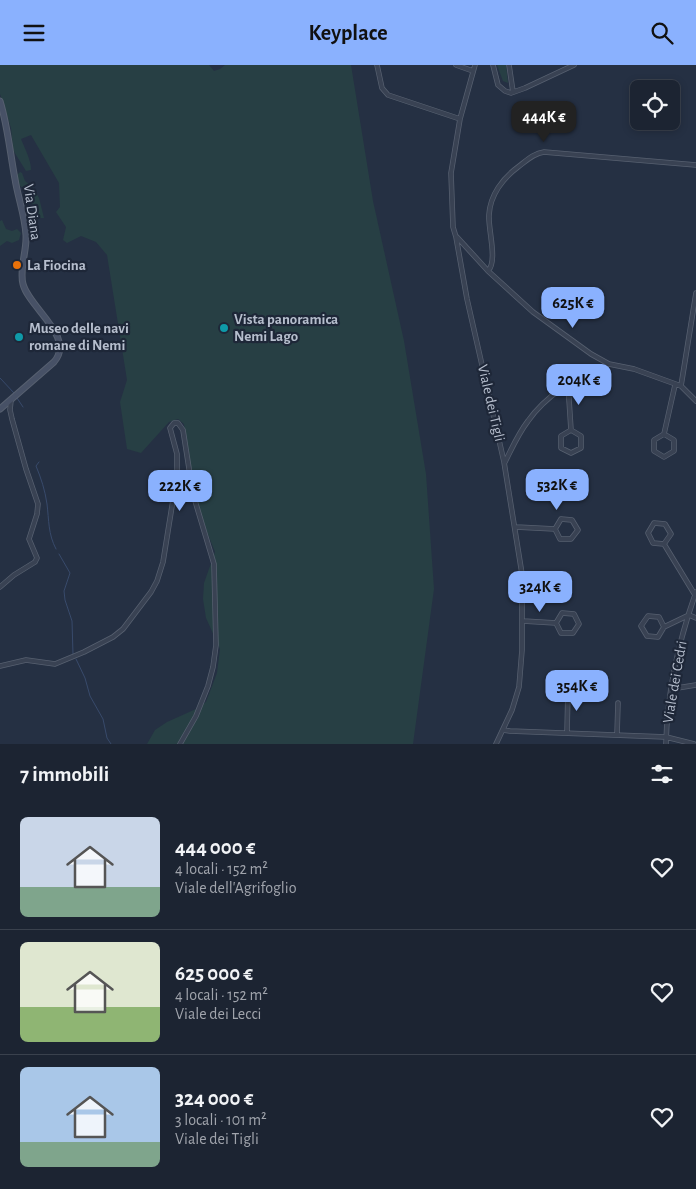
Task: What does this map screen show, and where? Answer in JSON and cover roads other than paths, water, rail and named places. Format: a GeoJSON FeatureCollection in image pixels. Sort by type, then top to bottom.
{"type":"FeatureCollection","features":[{"type":"Feature","properties":{"kind":"street"},"geometry":{"type":"LineString","coordinates":[[377,65],[382,87],[387,94],[460,119]]}},
{"type":"Feature","properties":{"kind":"street"},"geometry":{"type":"LineString","coordinates":[[456,65],[473,71]]}},
{"type":"Feature","properties":{"kind":"street","name":"Viale dei Tigli"},"geometry":{"type":"LineString","coordinates":[[475,65],[460,119],[451,173],[453,227],[467,299],[504,462],[516,527],[522,574],[519,687],[512,710],[496,744]]}},
{"type":"Feature","properties":{"kind":"street"},"geometry":{"type":"LineString","coordinates":[[494,65],[498,85],[504,91],[513,92],[574,65]]}},
{"type":"Feature","properties":{"kind":"street"},"geometry":{"type":"LineString","coordinates":[[509,65],[513,92]]}},
{"type":"Feature","properties":{"kind":"street","name":"Via Diana"},"geometry":{"type":"LineString","coordinates":[[0,101],[8,128],[14,177],[26,230],[22,281],[28,297],[55,333],[61,348],[59,356],[54,362],[10,399]]}},
{"type":"Feature","properties":{"kind":"street"},"geometry":{"type":"LineString","coordinates":[[488,271],[492,265],[489,214],[496,191],[505,177],[535,155],[544,152],[696,165]]}},
{"type":"Feature","properties":{"kind":"street"},"geometry":{"type":"LineString","coordinates":[[456,237],[488,271],[542,319],[591,354],[609,364],[634,369],[681,386],[696,401]]}},
{"type":"Feature","properties":{"kind":"street"},"geometry":{"type":"LineString","coordinates":[[681,386],[696,293]]}},
{"type":"Feature","properties":{"kind":"street"},"geometry":{"type":"LineString","coordinates":[[504,462],[527,421],[547,400],[568,384],[609,364]]}},
{"type":"Feature","properties":{"kind":"street"},"geometry":{"type":"LineString","coordinates":[[568,384],[571,431]]}},
{"type":"Feature","properties":{"kind":"street"},"geometry":{"type":"LineString","coordinates":[[664,434],[674,440],[674,451],[664,457],[654,451],[654,440],[664,434],[675,385]]}},
{"type":"Feature","properties":{"kind":"street"},"geometry":{"type":"LineString","coordinates":[[0,409],[10,399]]}},
{"type":"Feature","properties":{"kind":"street"},"geometry":{"type":"LineString","coordinates":[[0,587],[37,559],[28,539],[37,514],[38,504],[12,419],[10,399]]}},
{"type":"Feature","properties":{"kind":"street"},"geometry":{"type":"LineString","coordinates":[[0,666],[26,660],[55,664],[75,656],[121,631],[148,596],[156,583],[164,555],[178,470],[177,454],[170,429],[172,424],[178,423],[183,430],[190,477],[198,512],[214,559],[216,582],[216,649],[212,673],[197,713],[180,744]]}},
{"type":"Feature","properties":{"kind":"street"},"geometry":{"type":"LineString","coordinates":[[571,431],[581,436],[581,448],[571,453],[561,447],[561,436],[571,431]]}},
{"type":"Feature","properties":{"kind":"street"},"geometry":{"type":"LineString","coordinates":[[561,519],[572,519],[578,530],[571,539],[560,539],[555,529],[561,519]]}},
{"type":"Feature","properties":{"kind":"street"},"geometry":{"type":"LineString","coordinates":[[654,523],[666,524],[671,534],[664,543],[653,543],[648,533],[654,523]]}},
{"type":"Feature","properties":{"kind":"street"},"geometry":{"type":"LineString","coordinates":[[516,527],[555,529]]}},
{"type":"Feature","properties":{"kind":"street"},"geometry":{"type":"LineString","coordinates":[[664,543],[695,594]]}},
{"type":"Feature","properties":{"kind":"street","name":"Viale dei Cedri"},"geometry":{"type":"LineString","coordinates":[[666,744],[671,689],[680,642],[695,594]]}},
{"type":"Feature","properties":{"kind":"street"},"geometry":{"type":"LineString","coordinates":[[562,613],[574,613],[579,624],[573,633],[561,633],[556,623],[562,613]]}},
{"type":"Feature","properties":{"kind":"street"},"geometry":{"type":"LineString","coordinates":[[664,627],[659,617],[648,617],[642,626],[647,636],[658,637],[664,627],[689,615],[696,618]]}},
{"type":"Feature","properties":{"kind":"street"},"geometry":{"type":"LineString","coordinates":[[522,621],[556,623]]}},
{"type":"Feature","properties":{"kind":"street"},"geometry":{"type":"LineString","coordinates":[[671,689],[696,685]]}},
{"type":"Feature","properties":{"kind":"street"},"geometry":{"type":"LineString","coordinates":[[567,733],[568,689]]}},
{"type":"Feature","properties":{"kind":"street"},"geometry":{"type":"LineString","coordinates":[[617,735],[618,703]]}},
{"type":"Feature","properties":{"kind":"street"},"geometry":{"type":"LineString","coordinates":[[503,730],[666,737],[694,744]]}},
{"type":"Feature","properties":{"kind":"waterway"},"geometry":{"type":"LineString","coordinates":[[0,378],[14,393]]}},
{"type":"Feature","properties":{"kind":"waterway"},"geometry":{"type":"LineString","coordinates":[[17,398],[23,407]]}},
{"type":"Feature","properties":{"kind":"waterway"},"geometry":{"type":"LineString","coordinates":[[39,462],[36,466],[45,494],[50,532],[56,549]]}},
{"type":"Feature","properties":{"kind":"waterway"},"geometry":{"type":"LineString","coordinates":[[59,554],[70,573],[64,591],[72,621],[73,654]]}},
{"type":"Feature","properties":{"kind":"waterway"},"geometry":{"type":"LineString","coordinates":[[76,659],[85,678],[90,696],[103,719],[107,738],[111,744]]}},
{"type":"Feature","properties":{"kind":"place","name":"La Fiocina"},"geometry":{"type":"Point","coordinates":[17,265]}},
{"type":"Feature","properties":{"kind":"place","name":"Vista panoramica Nemi Lago"},"geometry":{"type":"Point","coordinates":[224,328]}},
{"type":"Feature","properties":{"kind":"place","name":"Museo delle navi romane di Nemi"},"geometry":{"type":"Point","coordinates":[19,337]}}]}
